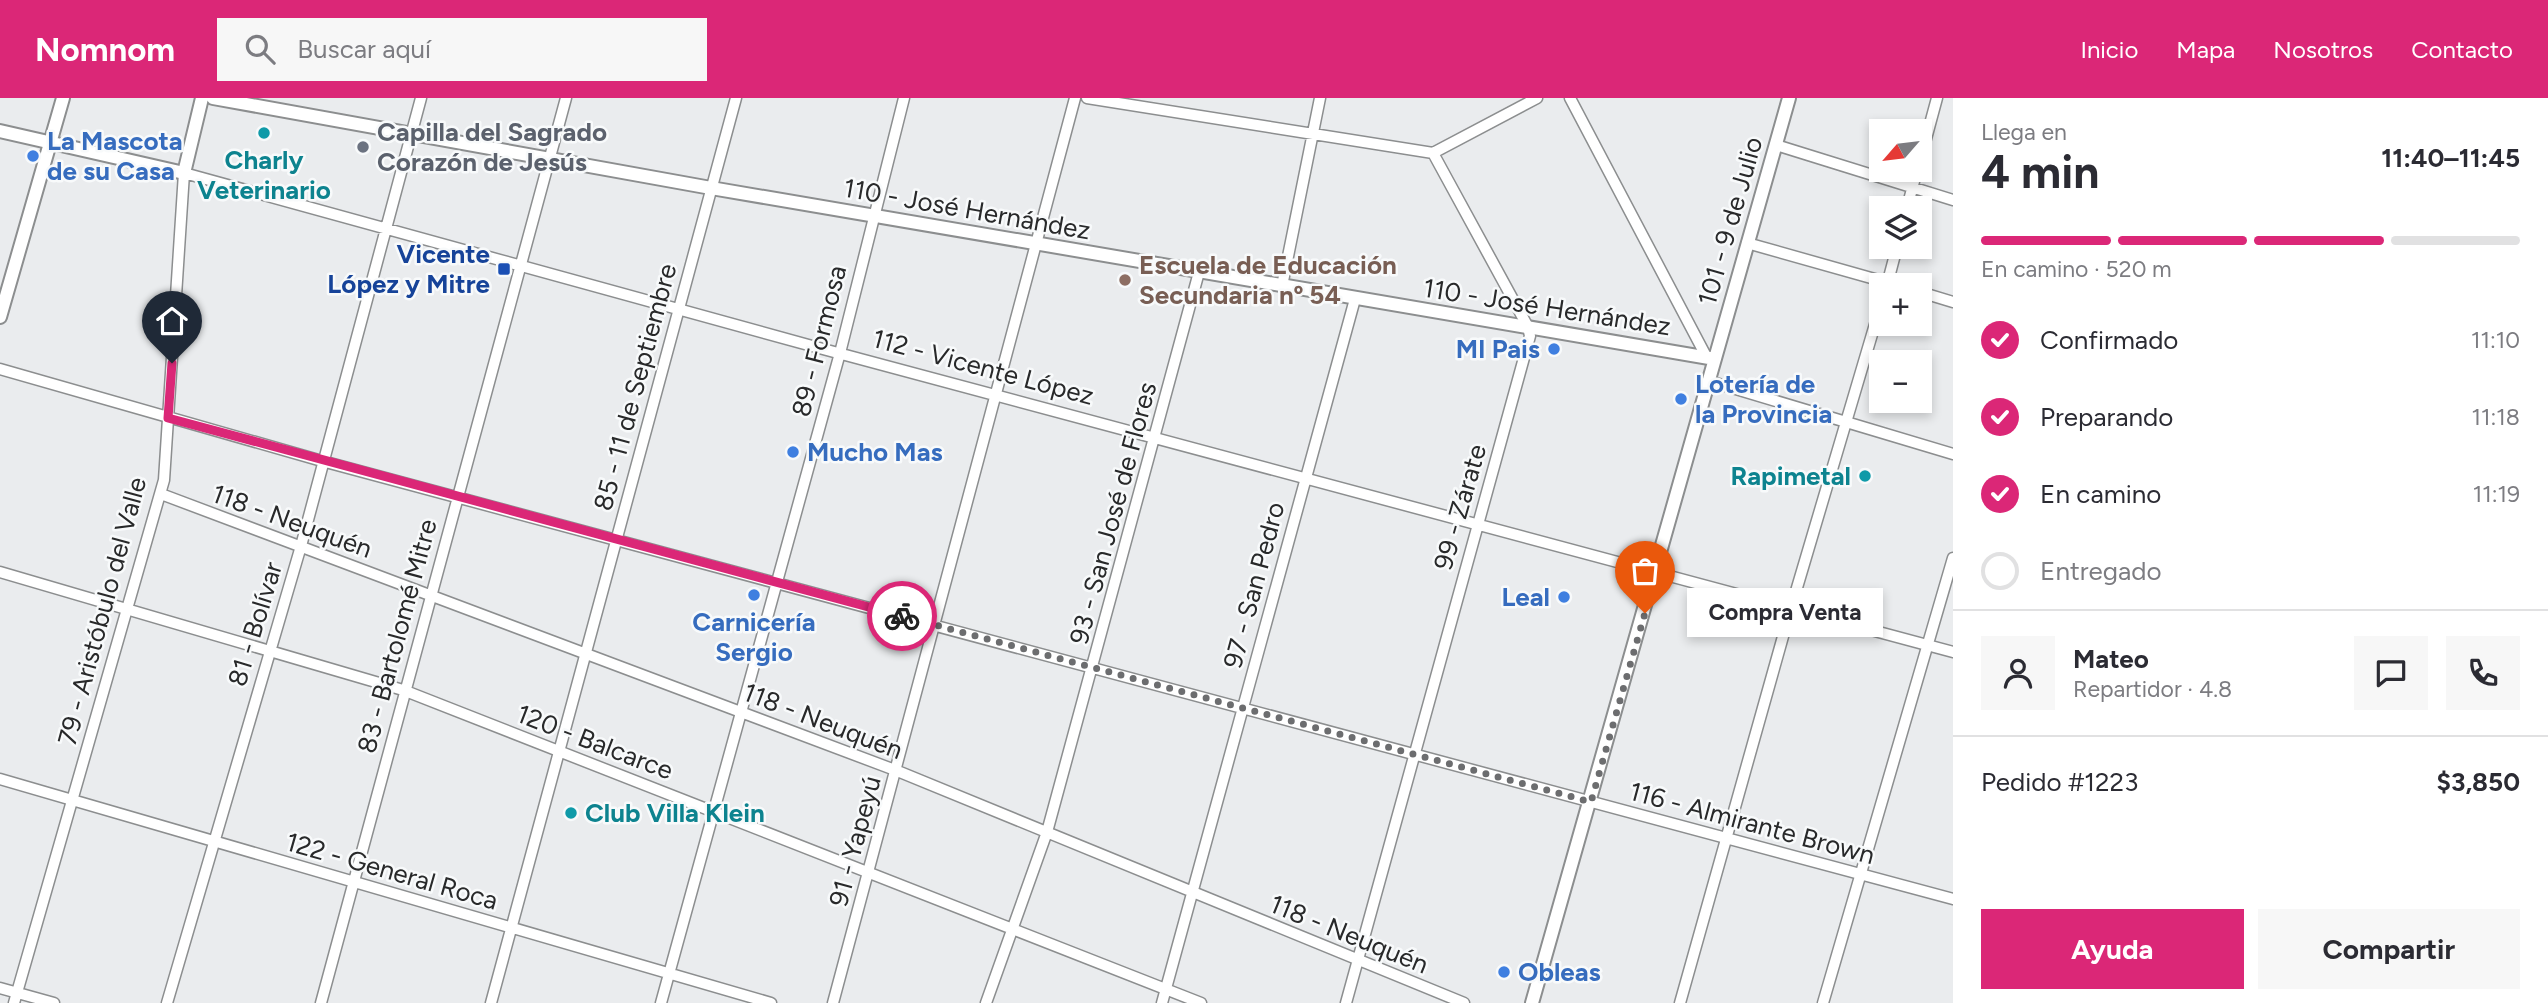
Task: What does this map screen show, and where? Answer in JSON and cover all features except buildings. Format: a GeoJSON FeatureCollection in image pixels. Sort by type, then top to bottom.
{"type":"FeatureCollection","features":[{"type":"Feature","properties":{"kind":"street"},"geometry":{"type":"LineString","coordinates":[[0,317],[63,98]]}},
{"type":"Feature","properties":{"kind":"street","name":"79 - Aristóbulo del Valle"},"geometry":{"type":"LineString","coordinates":[[15,998],[161,494],[184,173],[202,98]]}},
{"type":"Feature","properties":{"kind":"street","name":"110 - José Hernández"},"geometry":{"type":"LineString","coordinates":[[214,98],[549,160],[1710,358]]}},
{"type":"Feature","properties":{"kind":"street","name":"81 - Bolívar"},"geometry":{"type":"LineString","coordinates":[[167,1003],[300,546],[421,98]]}},
{"type":"Feature","properties":{"kind":"street","name":"83 - Bartolomé Mitre"},"geometry":{"type":"LineString","coordinates":[[321,1003],[403,690],[566,98]]}},
{"type":"Feature","properties":{"kind":"street","name":"85 - 11 de Septiembre"},"geometry":{"type":"LineString","coordinates":[[491,1003],[677,307],[736,98]]}},
{"type":"Feature","properties":{"kind":"street","name":"89 - Formosa"},"geometry":{"type":"LineString","coordinates":[[661,1003],[840,353],[872,216],[904,98]]}},
{"type":"Feature","properties":{"kind":"street","name":"91 - Yapeyú"},"geometry":{"type":"LineString","coordinates":[[833,1003],[1075,98]]}},
{"type":"Feature","properties":{"kind":"street"},"geometry":{"type":"LineString","coordinates":[[1087,98],[1433,153],[1537,98]]}},
{"type":"Feature","properties":{"kind":"street"},"geometry":{"type":"LineString","coordinates":[[1282,286],[1320,98]]}},
{"type":"Feature","properties":{"kind":"street"},"geometry":{"type":"LineString","coordinates":[[1570,98],[1710,358]]}},
{"type":"Feature","properties":{"kind":"street","name":"101 - 9 de Julio"},"geometry":{"type":"LineString","coordinates":[[1532,1003],[1709,381],[1710,358],[1748,243],[1789,98]]}},
{"type":"Feature","properties":{"kind":"street"},"geometry":{"type":"LineString","coordinates":[[1931,119],[1937,98]]}},
{"type":"Feature","properties":{"kind":"street","name":"112 - Vicente López"},"geometry":{"type":"LineString","coordinates":[[0,131],[184,173],[840,353],[1953,652]]}},
{"type":"Feature","properties":{"kind":"street"},"geometry":{"type":"LineString","coordinates":[[1776,145],[1953,200]]}},
{"type":"Feature","properties":{"kind":"street"},"geometry":{"type":"LineString","coordinates":[[1433,153],[1528,327]]}},
{"type":"Feature","properties":{"kind":"street"},"geometry":{"type":"LineString","coordinates":[[1910,196],[1913,182]]}},
{"type":"Feature","properties":{"kind":"street"},"geometry":{"type":"LineString","coordinates":[[1748,243],[1869,278]]}},
{"type":"Feature","properties":{"kind":"street","name":"93 - San José de Flores"},"geometry":{"type":"LineString","coordinates":[[986,1003],[1047,832],[1094,669],[1199,272]]}},
{"type":"Feature","properties":{"kind":"street"},"geometry":{"type":"LineString","coordinates":[[1932,296],[1953,302]]}},
{"type":"Feature","properties":{"kind":"street","name":"97 - San Pedro"},"geometry":{"type":"LineString","coordinates":[[1162,1003],[1304,476],[1355,299]]}},
{"type":"Feature","properties":{"kind":"street","name":"99 - Zárate"},"geometry":{"type":"LineString","coordinates":[[1346,1003],[1529,342],[1528,327]]}},
{"type":"Feature","properties":{"kind":"street"},"geometry":{"type":"LineString","coordinates":[[1681,1003],[1725,838],[1872,336]]}},
{"type":"Feature","properties":{"kind":"street","name":"116 - Almirante Brown"},"geometry":{"type":"LineString","coordinates":[[0,369],[457,498],[1953,899]]}},
{"type":"Feature","properties":{"kind":"street"},"geometry":{"type":"LineString","coordinates":[[1709,381],[1953,454]]}},
{"type":"Feature","properties":{"kind":"street","name":"118 - Neuquén"},"geometry":{"type":"LineString","coordinates":[[161,494],[895,770],[1464,1003]]}},
{"type":"Feature","properties":{"kind":"street"},"geometry":{"type":"LineString","coordinates":[[1823,1003],[1953,558]]}},
{"type":"Feature","properties":{"kind":"street","name":"120 - Balcarce"},"geometry":{"type":"LineString","coordinates":[[0,572],[403,690],[1201,1003]]}},
{"type":"Feature","properties":{"kind":"street","name":"122 - General Roca"},"geometry":{"type":"LineString","coordinates":[[0,779],[771,1003]]}},
{"type":"Feature","properties":{"kind":"street"},"geometry":{"type":"LineString","coordinates":[[0,988],[15,998],[54,1003]]}},
{"type":"Feature","properties":{"kind":"way so far"},"geometry":{"type":"LineString","coordinates":[[902,616],[1591,802],[1645,613]]}},
{"type":"Feature","properties":{"kind":"place","name":"Charly Veterinario"},"geometry":{"type":"Point","coordinates":[264,133]}},
{"type":"Feature","properties":{"kind":"place","name":"Capilla del Sagrado Corazón de Jesús"},"geometry":{"type":"Point","coordinates":[363,147]}},
{"type":"Feature","properties":{"kind":"place","name":"La Mascota de su Casa"},"geometry":{"type":"Point","coordinates":[33,156]}},
{"type":"Feature","properties":{"kind":"place","name":"Vicente López y Mitre"},"geometry":{"type":"Point","coordinates":[504,269]}},
{"type":"Feature","properties":{"kind":"place","name":"Escuela de Educación Secundaria nº 54"},"geometry":{"type":"Point","coordinates":[1125,280]}},
{"type":"Feature","properties":{"kind":"place","name":"MI Pais"},"geometry":{"type":"Point","coordinates":[1554,349]}},
{"type":"Feature","properties":{"kind":"place","name":"Lotería de la Provincia"},"geometry":{"type":"Point","coordinates":[1681,399]}},
{"type":"Feature","properties":{"kind":"place","name":"Mucho Mas"},"geometry":{"type":"Point","coordinates":[793,452]}},
{"type":"Feature","properties":{"kind":"place","name":"Rapimetal"},"geometry":{"type":"Point","coordinates":[1865,476]}},
{"type":"Feature","properties":{"kind":"place","name":"Carnicería Sergio"},"geometry":{"type":"Point","coordinates":[754,595]}},
{"type":"Feature","properties":{"kind":"place","name":"Leal"},"geometry":{"type":"Point","coordinates":[1564,597]}},
{"type":"Feature","properties":{"kind":"place","name":"Compra Venta"},"geometry":{"type":"Point","coordinates":[1645,613]}},
{"type":"Feature","properties":{"kind":"place","name":"Club Villa Klein"},"geometry":{"type":"Point","coordinates":[571,813]}},
{"type":"Feature","properties":{"kind":"place","name":"Obleas"},"geometry":{"type":"Point","coordinates":[1504,972]}},
{"type":"Feature","properties":{"kind":"route"},"geometry":{"type":"LineString","coordinates":[[172,363],[168,418],[902,616]]}}]}
